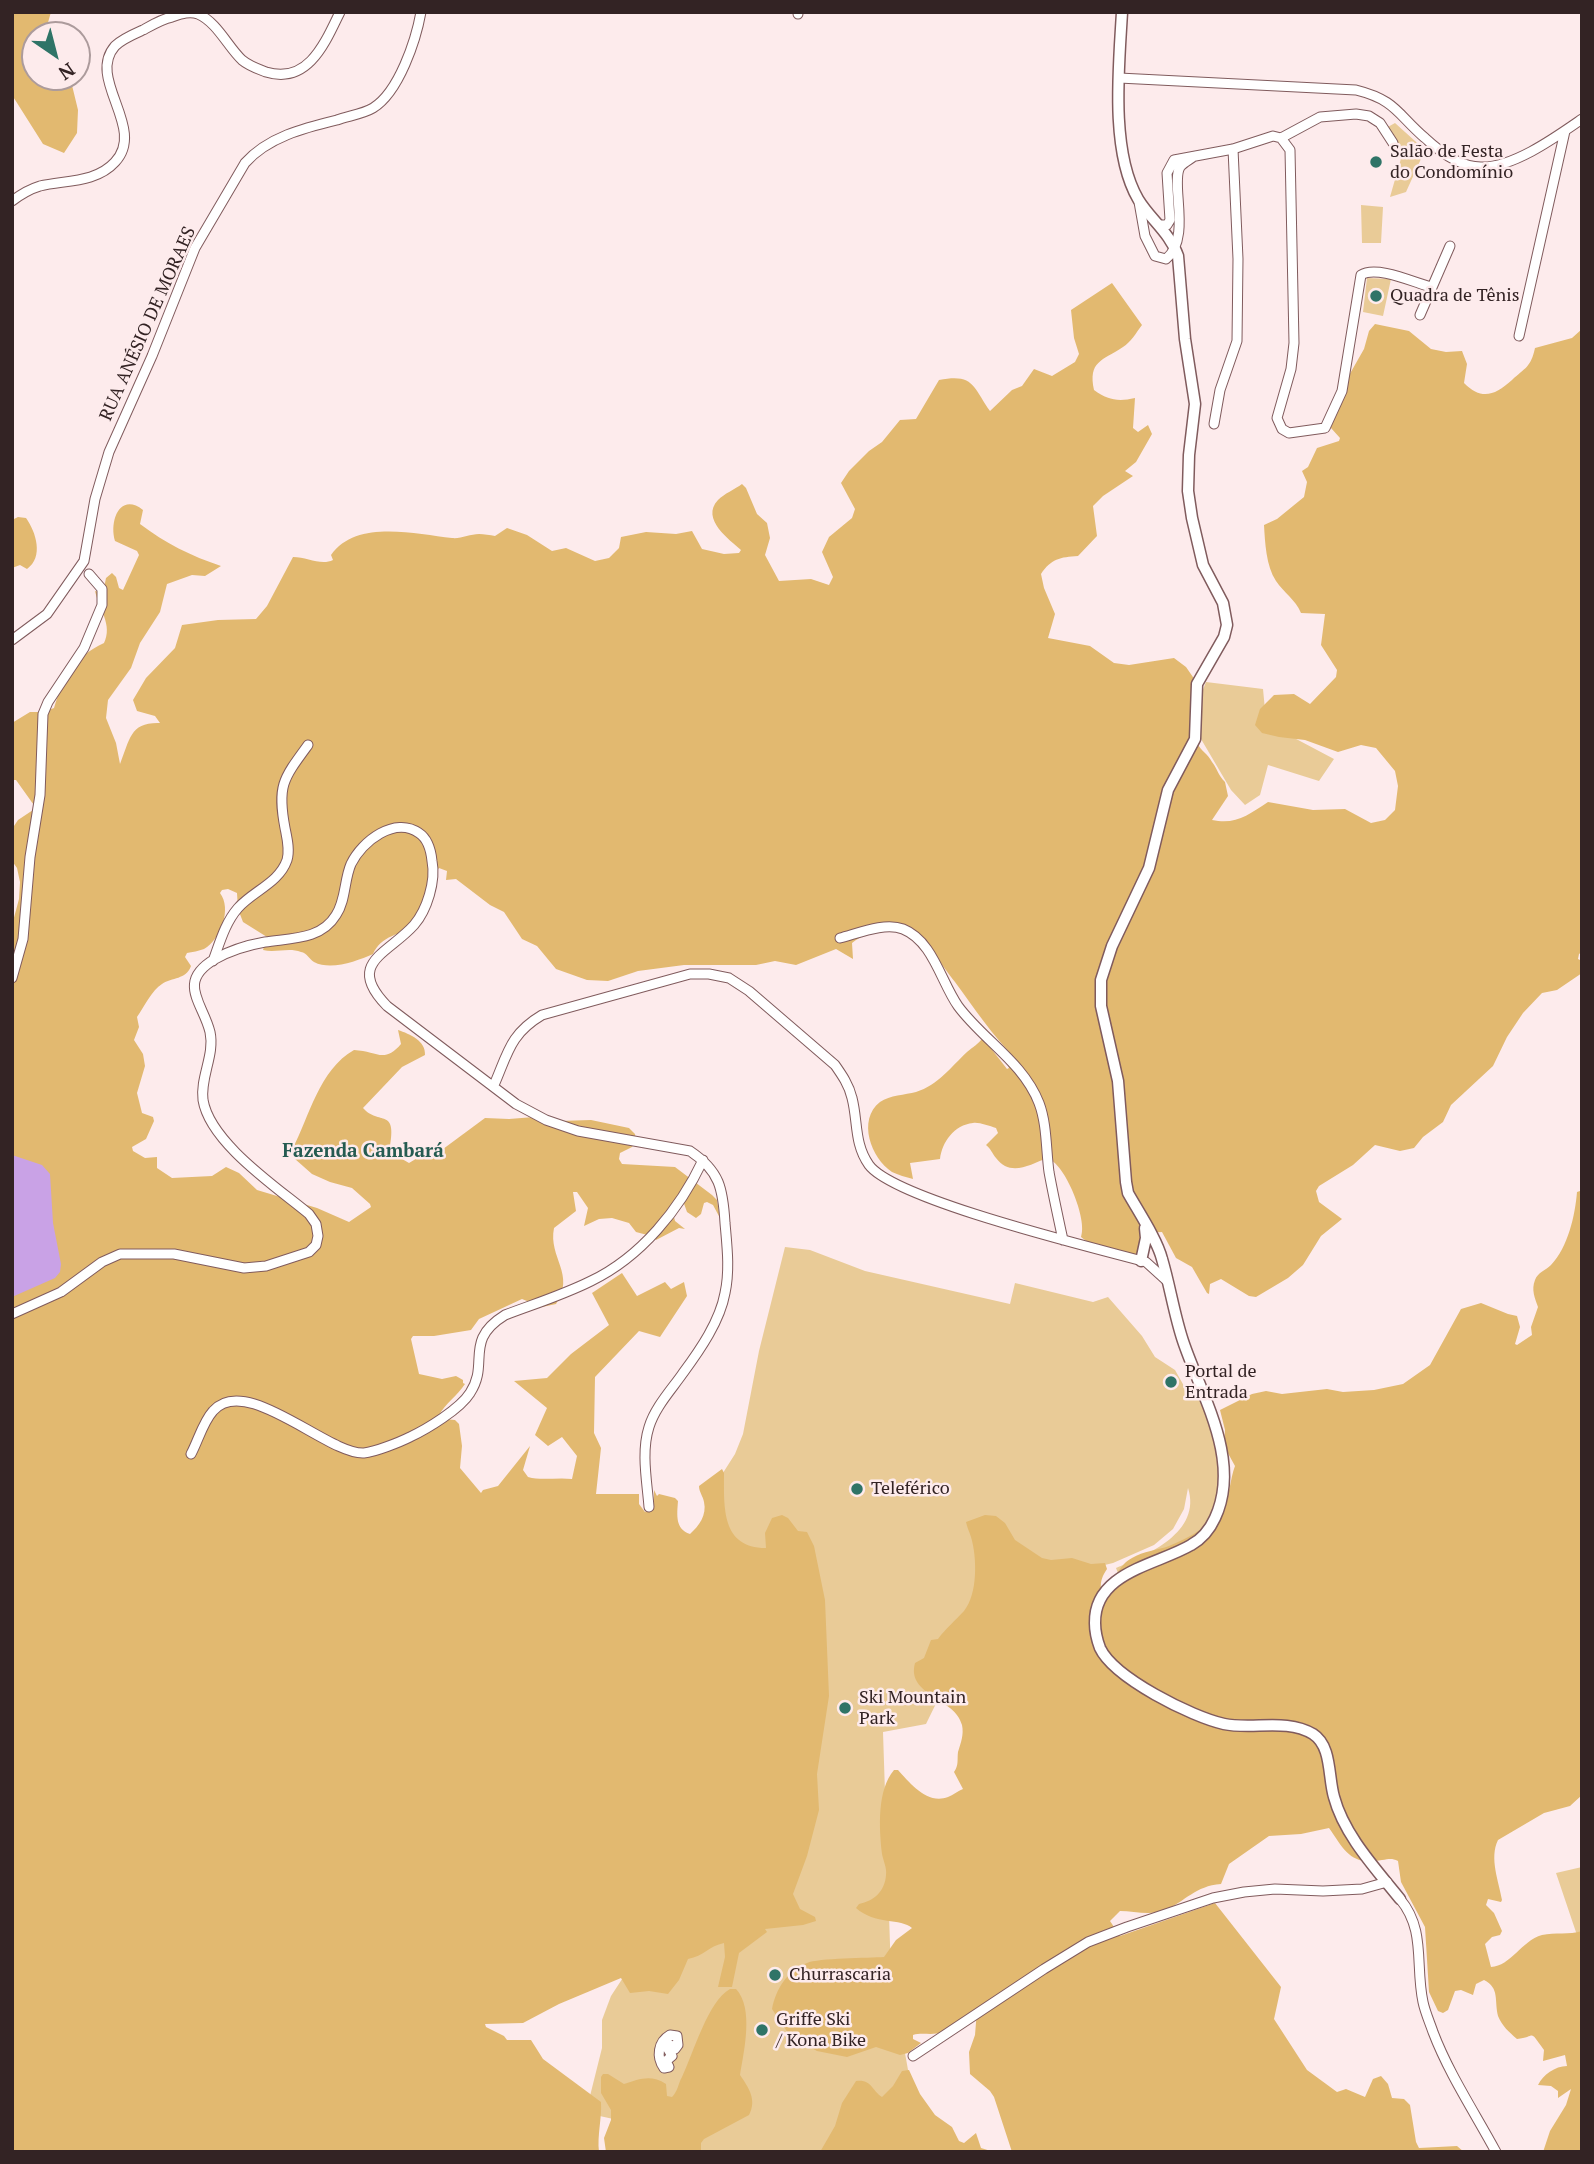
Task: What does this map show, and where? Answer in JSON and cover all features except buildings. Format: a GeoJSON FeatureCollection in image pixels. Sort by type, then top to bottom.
{"type":"FeatureCollection","features":[{"type":"Feature","properties":{"kind":"street"},"geometry":{"type":"LineString","coordinates":[[12,201],[39,186],[90,177],[103,172],[116,161],[123,149],[125,137],[107,70],[110,56],[116,46],[130,36],[166,18],[187,13],[198,15],[209,22],[244,61],[273,74],[288,74],[303,68],[314,59],[340,12]]}},
{"type":"Feature","properties":{"kind":"street","name":"RUA ANÉSIO DE MORAES"},"geometry":{"type":"LineString","coordinates":[[12,640],[47,614],[84,561],[95,499],[109,453],[152,356],[195,248],[245,163],[254,152],[271,142],[312,126],[365,112],[382,100],[401,72],[418,32],[421,12]]}},
{"type":"Feature","properties":{"kind":"street"},"geometry":{"type":"LineString","coordinates":[[1122,12],[1119,78],[1121,139],[1145,236],[1155,256],[1166,259],[1171,256],[1180,216],[1178,174],[1181,167],[1195,156]]}},
{"type":"Feature","properties":{"kind":"street"},"geometry":{"type":"LineString","coordinates":[[1119,78],[1356,90],[1378,95],[1394,107],[1425,139],[1456,161],[1481,167],[1504,163],[1533,151],[1582,119]]}},
{"type":"Feature","properties":{"kind":"street"},"geometry":{"type":"LineString","coordinates":[[1159,225],[1167,225],[1170,220],[1167,173],[1174,160],[1233,149],[1273,136],[1282,138],[1320,117],[1356,114],[1369,116],[1380,123],[1393,143]]}},
{"type":"Feature","properties":{"kind":"street"},"geometry":{"type":"LineString","coordinates":[[1519,336],[1565,131]]}},
{"type":"Feature","properties":{"kind":"street"},"geometry":{"type":"LineString","coordinates":[[1282,138],[1290,150],[1294,343],[1291,369],[1277,418],[1282,429],[1289,433],[1325,428],[1342,391],[1361,275],[1378,272],[1431,287]]}},
{"type":"Feature","properties":{"kind":"street"},"geometry":{"type":"LineString","coordinates":[[1214,424],[1220,390],[1237,341],[1238,259],[1233,149]]}},
{"type":"Feature","properties":{"kind":"street"},"geometry":{"type":"LineString","coordinates":[[1138,199],[1175,246],[1178,256],[1185,339],[1195,404],[1188,491],[1203,565],[1223,603],[1227,625],[1224,637],[1197,684],[1195,739],[1168,790],[1161,808],[1149,868],[1112,946],[1101,980],[1101,1006],[1118,1081],[1125,1182],[1128,1193],[1162,1256],[1184,1343],[1216,1430],[1223,1468],[1221,1502],[1208,1531],[1194,1544],[1130,1571],[1106,1590],[1098,1603],[1095,1631],[1108,1661],[1121,1674],[1198,1715],[1224,1724],[1281,1725],[1314,1735],[1321,1742],[1326,1752],[1339,1813],[1349,1831],[1410,1911],[1416,1926],[1423,2001],[1434,2034],[1451,2071],[1496,2152]]}},
{"type":"Feature","properties":{"kind":"street"},"geometry":{"type":"LineString","coordinates":[[1420,315],[1450,246]]}},
{"type":"Feature","properties":{"kind":"street"},"geometry":{"type":"LineString","coordinates":[[12,978],[23,939],[30,857],[40,795],[40,733],[43,715],[48,702],[83,648],[102,605],[102,589],[89,574]]}},
{"type":"Feature","properties":{"kind":"street"},"geometry":{"type":"LineString","coordinates":[[213,961],[226,924],[239,906],[282,871],[288,857],[288,843],[281,805],[282,788],[287,773],[307,745]]}},
{"type":"Feature","properties":{"kind":"street"},"geometry":{"type":"LineString","coordinates":[[12,1314],[61,1292],[102,1262],[120,1254],[174,1254],[244,1268],[266,1266],[309,1252],[317,1245],[316,1224],[309,1214],[252,1169],[217,1131],[208,1116],[203,1091],[211,1037],[208,1023],[195,998],[194,986],[199,975],[213,961],[236,949],[306,937],[322,930],[340,908],[350,866],[359,851],[377,835],[395,827],[411,828],[422,835],[430,848],[433,867],[430,891],[422,913],[412,927],[376,957],[370,969],[370,981],[376,994],[387,1006],[516,1104],[546,1120],[578,1131],[690,1151],[715,1173],[722,1189],[728,1268],[725,1294],[704,1341],[649,1426],[646,1445],[649,1507]]}},
{"type":"Feature","properties":{"kind":"street"},"geometry":{"type":"LineString","coordinates":[[841,938],[891,927],[903,929],[916,938],[927,950],[958,1005],[986,1038],[1018,1068],[1031,1086],[1040,1107],[1049,1173],[1063,1240]]}},
{"type":"Feature","properties":{"kind":"street"},"geometry":{"type":"LineString","coordinates":[[494,1085],[513,1042],[524,1026],[542,1015],[690,974],[729,978],[749,991],[835,1065],[845,1079],[852,1098],[862,1154],[871,1168],[886,1179],[924,1196],[1143,1262],[1167,1281]]}},
{"type":"Feature","properties":{"kind":"street"},"geometry":{"type":"LineString","coordinates":[[191,1454],[212,1411],[224,1403],[238,1401],[281,1415],[350,1450],[365,1453],[410,1437],[458,1406],[470,1393],[476,1379],[479,1344],[484,1332],[493,1322],[592,1280],[619,1265],[674,1211],[703,1160]]}},
{"type":"Feature","properties":{"kind":"street"},"geometry":{"type":"LineString","coordinates":[[1143,1262],[1145,1225]]}},
{"type":"Feature","properties":{"kind":"street"},"geometry":{"type":"LineString","coordinates":[[1143,1262],[1162,1256]]}},
{"type":"Feature","properties":{"kind":"street"},"geometry":{"type":"LineString","coordinates":[[913,2056],[1088,1942],[1127,1927],[1213,1898],[1244,1892],[1275,1889],[1349,1890],[1387,1882]]}},
{"type":"Feature","properties":{"kind":"shaded area"},"geometry":{"type":"Polygon","coordinates":[[[12,12],[51,12],[48,21],[21,21],[21,91],[73,91],[78,110],[77,133],[64,153],[43,144],[12,95],[12,12]]]}},
{"type":"Feature","properties":{"kind":"shaded area"},"geometry":{"type":"Polygon","coordinates":[[[1395,123],[1425,150],[1406,192],[1390,197],[1402,155],[1386,128],[1395,123]]]}},
{"type":"Feature","properties":{"kind":"shaded area"},"geometry":{"type":"Polygon","coordinates":[[[1361,205],[1383,207],[1381,243],[1362,243],[1361,205]]]}},
{"type":"Feature","properties":{"kind":"shaded area","name":"Quadra de Tênis"},"geometry":{"type":"Polygon","coordinates":[[[1367,278],[1391,279],[1383,316],[1363,312],[1367,278]]]}},
{"type":"Feature","properties":{"kind":"shaded area"},"geometry":{"type":"Polygon","coordinates":[[[1112,283],[1142,325],[1128,343],[1095,367],[1094,390],[1113,399],[1135,398],[1133,428],[1138,432],[1148,425],[1152,434],[1136,462],[1125,471],[1133,476],[1093,506],[1097,536],[1078,556],[1056,560],[1041,574],[1055,614],[1048,638],[1090,646],[1114,663],[1129,665],[1174,658],[1186,667],[1195,680],[1197,743],[1225,782],[1228,796],[1212,820],[1220,821],[1242,818],[1268,802],[1313,810],[1345,809],[1371,823],[1385,820],[1395,810],[1398,786],[1395,771],[1376,748],[1361,745],[1338,752],[1305,740],[1262,733],[1255,725],[1260,709],[1274,695],[1294,694],[1310,704],[1336,677],[1337,670],[1321,645],[1325,614],[1301,613],[1276,581],[1268,561],[1264,525],[1277,519],[1304,497],[1307,482],[1302,471],[1308,467],[1317,448],[1339,441],[1340,438],[1331,428],[1327,414],[1364,349],[1369,331],[1375,324],[1409,331],[1431,349],[1462,351],[1467,364],[1464,383],[1477,392],[1488,394],[1506,385],[1524,370],[1532,359],[1535,348],[1572,338],[1582,329],[1582,952],[1578,959],[1582,961],[1582,973],[1557,990],[1542,993],[1523,1013],[1507,1037],[1493,1066],[1451,1105],[1443,1122],[1423,1137],[1414,1148],[1400,1151],[1375,1145],[1353,1165],[1319,1186],[1316,1191],[1319,1202],[1342,1219],[1321,1236],[1303,1265],[1288,1278],[1256,1297],[1249,1296],[1221,1279],[1210,1284],[1209,1294],[1207,1293],[1192,1267],[1176,1258],[1162,1232],[1146,1233],[1143,1248],[1135,1260],[1125,1259],[1114,1249],[1101,1248],[1088,1242],[1081,1237],[1078,1206],[1061,1170],[1047,1158],[1020,1168],[1002,1164],[986,1145],[998,1133],[996,1128],[975,1123],[960,1127],[946,1141],[940,1159],[910,1163],[913,1179],[892,1172],[885,1166],[873,1148],[868,1128],[873,1110],[880,1102],[931,1085],[983,1038],[1007,1069],[1009,1068],[1005,1058],[1015,1058],[991,1031],[931,950],[919,939],[905,932],[881,931],[858,939],[852,943],[853,959],[836,949],[796,965],[775,961],[756,965],[684,965],[638,971],[608,981],[587,980],[556,969],[537,946],[522,939],[504,912],[490,905],[456,879],[446,880],[447,871],[439,868],[424,897],[418,928],[386,939],[367,957],[328,966],[314,962],[305,954],[296,951],[263,950],[267,937],[243,922],[238,909],[237,893],[228,889],[222,890],[220,893],[225,915],[220,931],[204,949],[187,953],[185,957],[191,966],[189,971],[158,987],[137,1017],[139,1027],[134,1040],[143,1054],[145,1066],[137,1093],[142,1113],[153,1117],[154,1121],[146,1139],[132,1147],[133,1151],[145,1158],[157,1157],[157,1168],[172,1178],[212,1176],[226,1167],[239,1173],[257,1190],[317,1208],[349,1222],[371,1207],[370,1204],[352,1188],[312,1174],[295,1159],[292,1150],[317,1094],[332,1069],[354,1050],[390,1054],[401,1044],[398,1030],[420,1042],[425,1055],[402,1067],[363,1108],[389,1122],[392,1135],[390,1147],[397,1156],[409,1163],[419,1157],[439,1152],[485,1118],[547,1116],[559,1121],[591,1120],[629,1128],[635,1134],[636,1141],[632,1147],[620,1153],[622,1164],[675,1167],[717,1200],[720,1218],[713,1205],[707,1202],[696,1218],[687,1212],[682,1198],[672,1209],[675,1221],[685,1229],[679,1228],[656,1240],[655,1237],[636,1232],[629,1223],[612,1218],[599,1219],[584,1226],[588,1208],[577,1192],[573,1192],[576,1211],[554,1228],[553,1239],[563,1275],[561,1293],[556,1304],[542,1307],[522,1299],[479,1319],[471,1330],[434,1336],[413,1336],[411,1339],[419,1374],[442,1379],[456,1376],[465,1384],[439,1415],[459,1424],[462,1446],[460,1468],[481,1493],[498,1486],[530,1446],[523,1470],[528,1477],[572,1479],[577,1456],[562,1437],[548,1446],[535,1435],[547,1408],[514,1381],[547,1378],[571,1354],[609,1325],[592,1293],[622,1273],[637,1296],[665,1282],[671,1289],[684,1282],[687,1296],[660,1337],[639,1331],[595,1377],[594,1433],[601,1448],[596,1494],[639,1494],[639,1504],[645,1512],[652,1505],[654,1490],[657,1496],[659,1494],[675,1498],[678,1501],[679,1525],[690,1534],[699,1524],[704,1511],[699,1486],[722,1469],[725,1512],[733,1533],[740,1541],[766,1548],[765,1533],[772,1518],[782,1515],[788,1518],[798,1531],[807,1532],[814,1546],[825,1600],[829,1696],[817,1774],[819,1810],[807,1856],[793,1894],[800,1909],[815,1917],[816,1921],[765,1929],[767,1932],[739,1953],[732,1987],[718,1987],[725,1957],[724,1943],[688,1959],[679,1980],[668,1994],[649,1991],[630,1993],[621,1978],[559,2004],[523,2023],[485,2024],[507,2040],[531,2040],[543,2059],[601,2102],[599,2152],[12,2152],[12,925],[19,899],[20,882],[17,868],[12,861],[12,829],[18,820],[36,808],[16,780],[12,780],[12,723],[30,712],[43,712],[54,708],[71,669],[85,655],[104,643],[106,623],[95,591],[103,593],[106,578],[112,573],[119,588],[123,590],[139,555],[137,551],[115,541],[114,525],[118,511],[128,504],[135,505],[143,510],[140,524],[149,531],[199,558],[221,566],[205,576],[192,575],[167,584],[160,612],[140,643],[131,668],[108,700],[106,718],[116,743],[120,764],[132,734],[142,725],[160,723],[155,716],[137,711],[133,700],[146,678],[175,648],[182,625],[256,619],[267,606],[293,557],[328,562],[333,560],[331,555],[342,544],[355,537],[387,532],[452,538],[479,534],[495,536],[507,528],[527,535],[552,551],[566,548],[595,561],[609,558],[619,548],[621,537],[646,532],[676,534],[692,531],[702,549],[724,554],[739,553],[741,550],[724,535],[714,522],[712,514],[718,500],[742,484],[757,514],[767,523],[770,538],[765,555],[779,581],[811,579],[829,585],[833,577],[822,552],[829,537],[852,518],[855,509],[841,483],[849,471],[882,442],[900,420],[916,419],[939,380],[966,380],[976,389],[990,411],[1012,390],[1022,386],[1034,369],[1052,376],[1075,362],[1079,354],[1071,310],[1112,283]]]}},
{"type":"Feature","properties":{"kind":"shaded area"},"geometry":{"type":"Polygon","coordinates":[[[18,517],[26,518],[37,544],[35,558],[27,569],[20,565],[12,568],[12,520],[18,517]]]}},
{"type":"Feature","properties":{"kind":"shaded area"},"geometry":{"type":"Polygon","coordinates":[[[1206,682],[1263,689],[1265,710],[1283,732],[1334,759],[1319,781],[1268,765],[1260,795],[1245,805],[1231,790],[1201,739],[1200,697],[1206,682]]]}},
{"type":"Feature","properties":{"kind":"shaded area"},"geometry":{"type":"Polygon","coordinates":[[[12,1155],[42,1165],[50,1174],[53,1223],[61,1264],[60,1272],[55,1278],[12,1297],[12,1155]]]}},
{"type":"Feature","properties":{"kind":"shaded area"},"geometry":{"type":"Polygon","coordinates":[[[1580,1191],[1582,1795],[1570,1806],[1544,1813],[1498,1840],[1494,1854],[1502,1900],[1488,1899],[1486,1905],[1494,1913],[1502,1931],[1485,1944],[1491,1967],[1498,1966],[1528,1942],[1542,1935],[1582,1931],[1582,2152],[1543,2152],[1550,2131],[1566,2105],[1571,2089],[1558,2098],[1558,2091],[1551,2086],[1538,2085],[1550,2072],[1567,2066],[1565,2055],[1543,2061],[1544,2050],[1534,2036],[1517,2039],[1511,2034],[1498,2016],[1496,1995],[1492,1987],[1484,1980],[1476,1984],[1473,1995],[1461,1990],[1455,1991],[1448,2010],[1443,2013],[1438,2011],[1429,1992],[1425,1927],[1401,1882],[1398,1861],[1356,1859],[1345,1850],[1329,1828],[1301,1834],[1269,1836],[1229,1864],[1221,1884],[1197,1891],[1160,1912],[1120,1911],[1110,1921],[1120,1936],[1215,1903],[1281,1987],[1274,2019],[1307,2070],[1337,2092],[1346,2089],[1365,2097],[1373,2079],[1381,2076],[1388,2084],[1392,2098],[1404,2099],[1410,2105],[1419,2148],[1457,2146],[1464,2152],[1012,2152],[994,2097],[970,2074],[969,2052],[975,2035],[977,2010],[942,2032],[913,2035],[913,2039],[921,2043],[908,2053],[900,2055],[876,2047],[847,2057],[817,2051],[790,2036],[772,2009],[776,1994],[788,1976],[800,1966],[813,1961],[884,1957],[896,1940],[912,1928],[871,1917],[856,1908],[878,1894],[885,1881],[880,1810],[888,1778],[894,1770],[898,1770],[920,1791],[933,1798],[948,1797],[963,1789],[954,1772],[962,1738],[962,1725],[951,1709],[924,1690],[914,1674],[915,1663],[924,1658],[931,1640],[938,1639],[969,1604],[975,1575],[971,1537],[966,1522],[985,1515],[996,1516],[1005,1523],[1015,1540],[1042,1558],[1072,1558],[1091,1564],[1105,1563],[1107,1569],[1101,1583],[1103,1590],[1127,1561],[1191,1535],[1206,1526],[1223,1508],[1235,1466],[1224,1446],[1225,1430],[1220,1410],[1252,1394],[1266,1391],[1282,1394],[1327,1389],[1343,1392],[1374,1390],[1403,1384],[1430,1365],[1461,1309],[1481,1303],[1517,1316],[1520,1327],[1515,1344],[1532,1335],[1531,1327],[1538,1307],[1533,1291],[1535,1280],[1551,1265],[1562,1249],[1572,1221],[1577,1192],[1580,1191]]]}},
{"type":"Feature","properties":{"kind":"shaded area","name":"Ski Mountain Park"},"geometry":{"type":"Polygon","coordinates":[[[785,1247],[810,1250],[865,1271],[1010,1304],[1015,1283],[1093,1302],[1108,1297],[1142,1336],[1155,1357],[1175,1370],[1185,1392],[1197,1394],[1205,1409],[1216,1448],[1218,1490],[1214,1510],[1206,1526],[1193,1539],[1118,1573],[1116,1568],[1157,1549],[1180,1529],[1190,1504],[1188,1488],[1184,1509],[1173,1529],[1154,1545],[1113,1563],[1084,1570],[973,1628],[926,1724],[883,1732],[891,1975],[910,2081],[831,2152],[677,2152],[618,2120],[595,2115],[589,2100],[602,2048],[602,2020],[611,1996],[628,1970],[721,1548],[721,1476],[735,1454],[743,1434],[759,1351],[785,1247]]]}},
{"type":"Feature","properties":{"kind":"shaded area"},"geometry":{"type":"Polygon","coordinates":[[[1582,1867],[1582,1944],[1580,1944],[1556,1873],[1582,1867]]]}},
{"type":"Feature","properties":{"kind":"shaded area"},"geometry":{"type":"Polygon","coordinates":[[[730,1989],[736,1989],[745,2007],[746,2030],[740,2075],[752,2099],[749,2115],[704,2139],[701,2152],[606,2152],[604,2138],[611,2120],[611,2110],[601,2093],[603,2074],[608,2074],[624,2084],[640,2079],[655,2079],[666,2084],[667,2096],[672,2097],[708,2016],[722,1995],[730,1989]]]}},
{"type":"Feature","properties":{"kind":"shaded area"},"geometry":{"type":"Polygon","coordinates":[[[909,2070],[920,2094],[935,2115],[952,2127],[959,2141],[964,2143],[976,2133],[981,2148],[994,2152],[820,2152],[835,2126],[842,2103],[856,2081],[868,2083],[882,2097],[902,2071],[909,2070]]]}},
{"type":"Feature","properties":{"kind":"place","name":"Salão de Festa do Condomínio"},"geometry":{"type":"Point","coordinates":[1376,162]}},
{"type":"Feature","properties":{"kind":"place","name":"Quadra de Tênis"},"geometry":{"type":"Point","coordinates":[1376,296]}},
{"type":"Feature","properties":{"kind":"place","name":"Portal de Entrada"},"geometry":{"type":"Point","coordinates":[1171,1382]}},
{"type":"Feature","properties":{"kind":"place","name":"Teleférico"},"geometry":{"type":"Point","coordinates":[857,1489]}},
{"type":"Feature","properties":{"kind":"place","name":"Ski Mountain Park"},"geometry":{"type":"Point","coordinates":[845,1708]}},
{"type":"Feature","properties":{"kind":"place","name":"Churrascaria"},"geometry":{"type":"Point","coordinates":[775,1975]}},
{"type":"Feature","properties":{"kind":"place","name":"Griffe Ski / Kona Bike"},"geometry":{"type":"Point","coordinates":[762,2030]}},
{"type":"Feature","properties":{"kind":"district","name":"Fazenda Cambará"},"geometry":{"type":"Point","coordinates":[363,1152]}}]}
